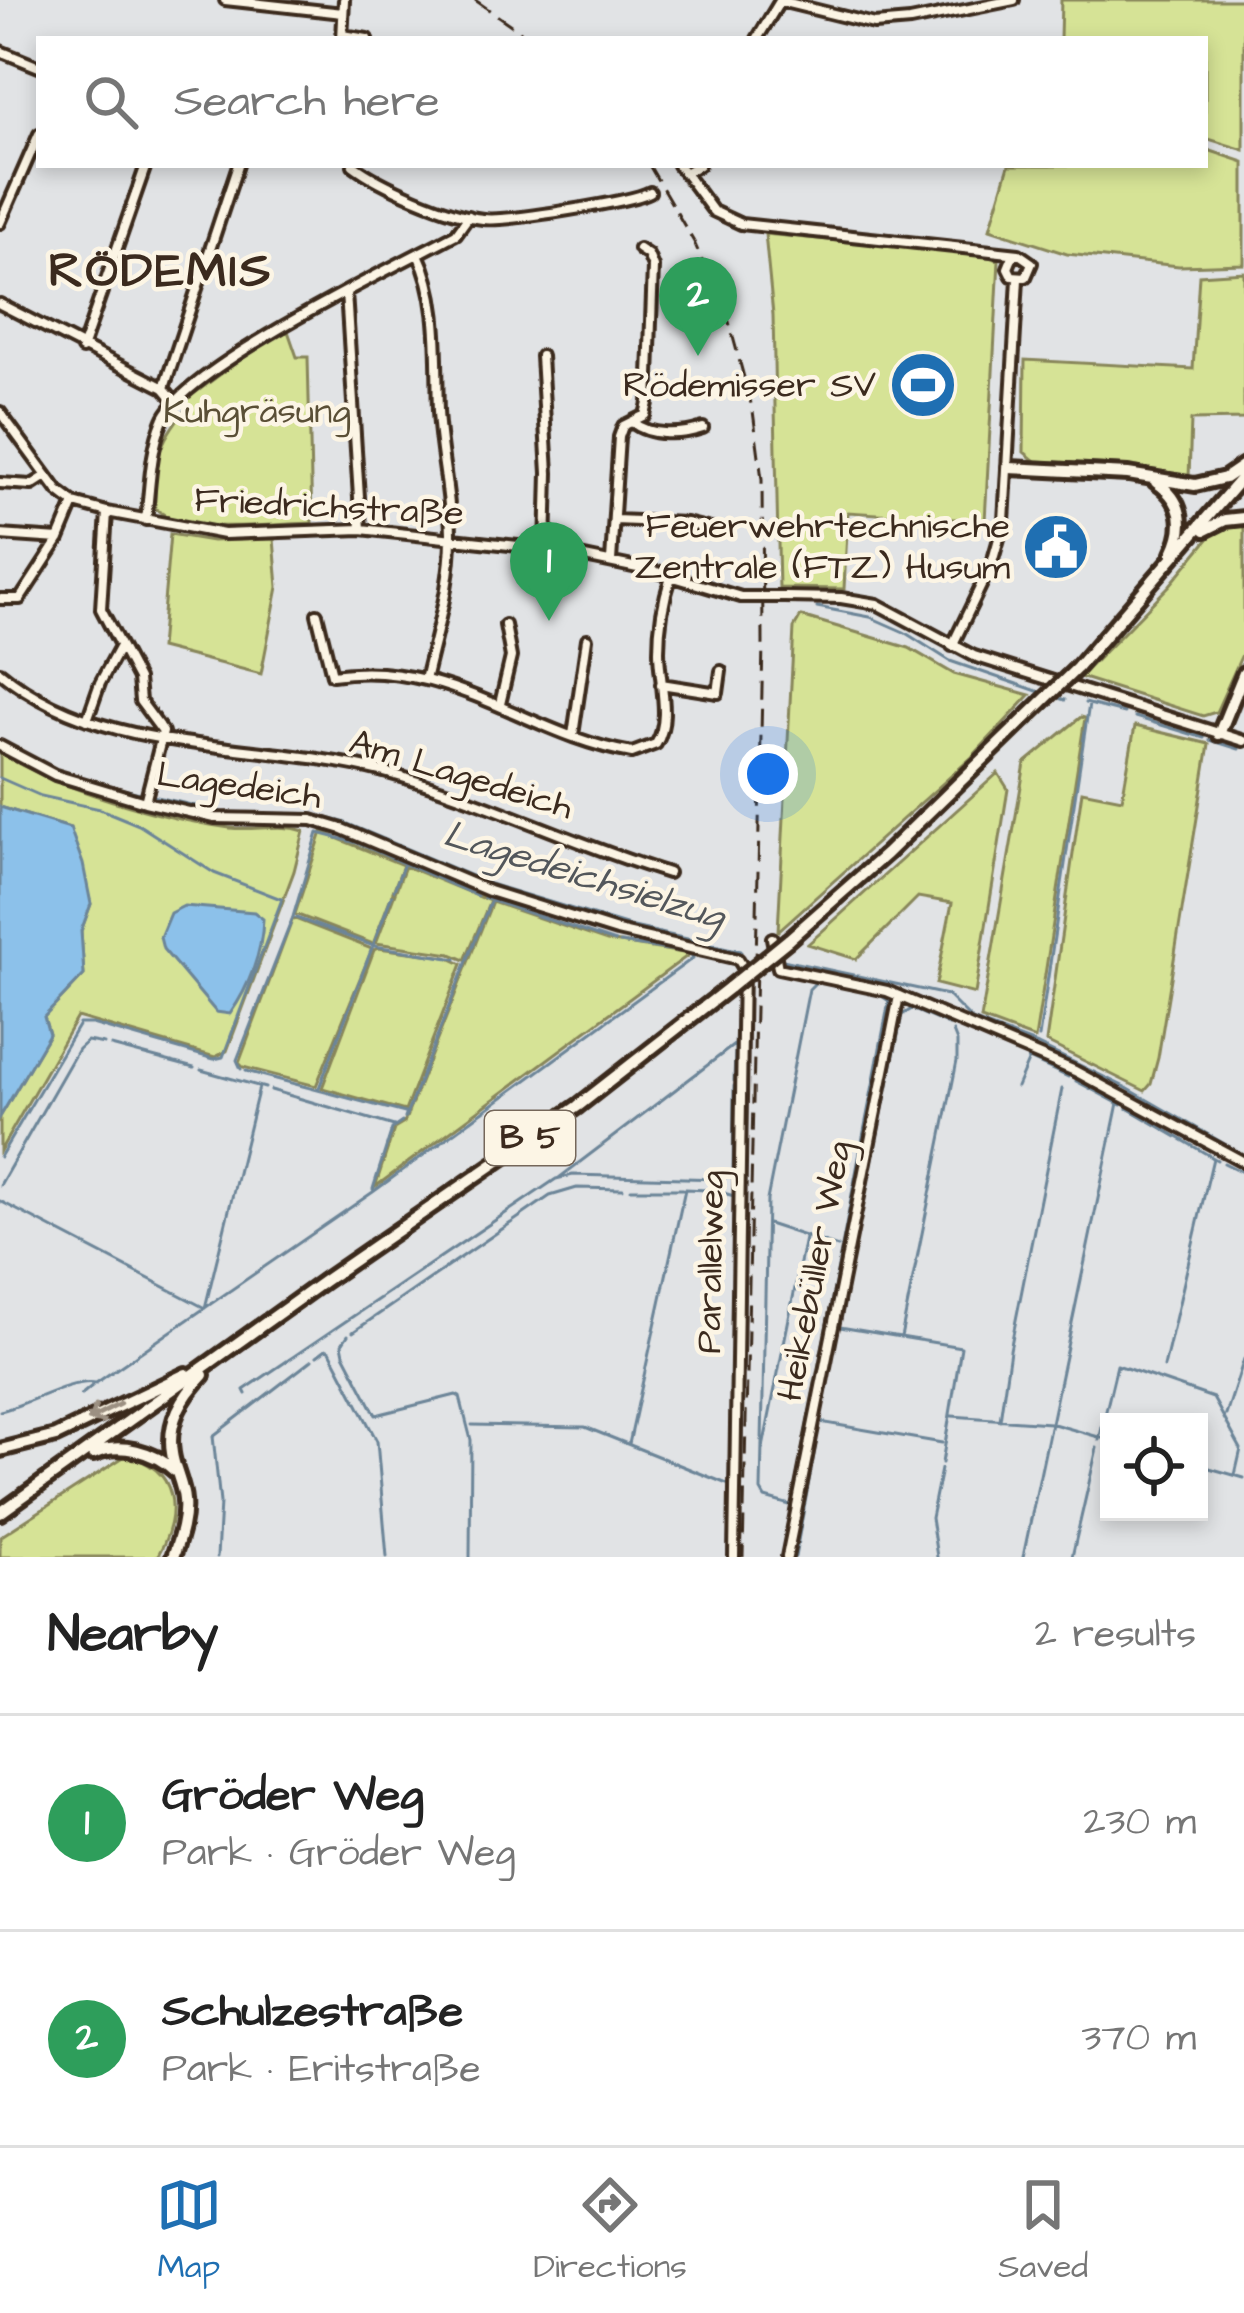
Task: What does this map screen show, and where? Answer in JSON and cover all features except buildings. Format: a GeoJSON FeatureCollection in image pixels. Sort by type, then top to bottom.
{"type":"FeatureCollection","features":[{"type":"Feature","properties":{"kind":"highway"},"geometry":{"type":"LineString","coordinates":[[1009,468],[1148,477],[1195,485],[1211,483],[1244,465]]}},
{"type":"Feature","properties":{"kind":"highway","name":"B 5"},"geometry":{"type":"LineString","coordinates":[[0,1514],[578,1106],[788,940],[919,824],[1077,668],[1244,475]]}},
{"type":"Feature","properties":{"kind":"highway"},"geometry":{"type":"LineString","coordinates":[[1148,477],[1175,498],[1180,512],[1178,542],[1164,571]]}},
{"type":"Feature","properties":{"kind":"highway"},"geometry":{"type":"LineString","coordinates":[[1188,543],[1210,526],[1244,518]]}},
{"type":"Feature","properties":{"kind":"highway"},"geometry":{"type":"LineString","coordinates":[[1220,734],[1244,673]]}},
{"type":"Feature","properties":{"kind":"highway"},"geometry":{"type":"LineString","coordinates":[[0,1450],[56,1436],[210,1363]]}},
{"type":"Feature","properties":{"kind":"highway"},"geometry":{"type":"LineString","coordinates":[[173,1557],[184,1518],[171,1447],[180,1402],[210,1363]]}},
{"type":"Feature","properties":{"kind":"highway"},"geometry":{"type":"LineString","coordinates":[[59,1474],[101,1449],[118,1449],[150,1454],[178,1475]]}},
{"type":"Feature","properties":{"kind":"street"},"geometry":{"type":"LineString","coordinates":[[226,0],[343,13]]}},
{"type":"Feature","properties":{"kind":"street"},"geometry":{"type":"LineString","coordinates":[[342,36],[344,0]]}},
{"type":"Feature","properties":{"kind":"street"},"geometry":{"type":"LineString","coordinates":[[759,36],[780,0],[874,23],[910,21],[1014,0]]}},
{"type":"Feature","properties":{"kind":"street"},"geometry":{"type":"LineString","coordinates":[[0,51],[36,66]]}},
{"type":"Feature","properties":{"kind":"street"},"geometry":{"type":"LineString","coordinates":[[0,223],[36,141]]}},
{"type":"Feature","properties":{"kind":"street"},"geometry":{"type":"LineString","coordinates":[[82,349],[145,168]]}},
{"type":"Feature","properties":{"kind":"street"},"geometry":{"type":"LineString","coordinates":[[164,388],[237,168]]}},
{"type":"Feature","properties":{"kind":"street"},"geometry":{"type":"LineString","coordinates":[[358,168],[381,182],[469,216],[491,219],[650,193]]}},
{"type":"Feature","properties":{"kind":"street"},"geometry":{"type":"LineString","coordinates":[[682,169],[713,211],[741,224],[1027,256],[1031,271],[1018,279]]}},
{"type":"Feature","properties":{"kind":"street"},"geometry":{"type":"LineString","coordinates":[[146,520],[162,421],[175,400],[256,342],[456,234],[469,216]]}},
{"type":"Feature","properties":{"kind":"street"},"geometry":{"type":"LineString","coordinates":[[611,561],[619,437],[623,426],[645,415],[648,403],[653,267],[649,255],[639,249]]}},
{"type":"Feature","properties":{"kind":"street"},"geometry":{"type":"LineString","coordinates":[[418,254],[425,268],[434,322],[451,537],[425,680]]}},
{"type":"Feature","properties":{"kind":"street"},"geometry":{"type":"LineString","coordinates":[[952,646],[999,542],[1009,468],[1018,279],[1007,268],[1013,256]]}},
{"type":"Feature","properties":{"kind":"street"},"geometry":{"type":"LineString","coordinates":[[346,292],[361,529]]}},
{"type":"Feature","properties":{"kind":"street"},"geometry":{"type":"LineString","coordinates":[[0,304],[164,388],[175,400]]}},
{"type":"Feature","properties":{"kind":"street"},"geometry":{"type":"LineString","coordinates":[[542,356],[546,548]]}},
{"type":"Feature","properties":{"kind":"street","name":"Friedrichstraße"},"geometry":{"type":"LineString","coordinates":[[0,412],[46,476],[74,503],[107,512],[224,534],[361,529],[546,548],[741,596],[841,598],[877,604],[952,646],[1244,741]]}},
{"type":"Feature","properties":{"kind":"street"},"geometry":{"type":"LineString","coordinates":[[631,422],[650,431],[688,434],[703,428]]}},
{"type":"Feature","properties":{"kind":"street"},"geometry":{"type":"LineString","coordinates":[[0,483],[32,485],[46,476]]}},
{"type":"Feature","properties":{"kind":"street"},"geometry":{"type":"LineString","coordinates":[[0,599],[20,599],[59,539],[74,503]]}},
{"type":"Feature","properties":{"kind":"street"},"geometry":{"type":"LineString","coordinates":[[107,512],[101,610],[138,679],[140,701],[160,724],[161,739],[145,802]]}},
{"type":"Feature","properties":{"kind":"street"},"geometry":{"type":"LineString","coordinates":[[615,520],[686,523],[715,530]]}},
{"type":"Feature","properties":{"kind":"street"},"geometry":{"type":"LineString","coordinates":[[0,535],[59,539]]}},
{"type":"Feature","properties":{"kind":"street"},"geometry":{"type":"LineString","coordinates":[[317,614],[332,675],[369,672],[425,680],[632,753],[656,744],[664,725],[660,628],[671,577]]}},
{"type":"Feature","properties":{"kind":"street"},"geometry":{"type":"LineString","coordinates":[[500,704],[511,657],[505,625]]}},
{"type":"Feature","properties":{"kind":"street"},"geometry":{"type":"LineString","coordinates":[[573,735],[587,639]]}},
{"type":"Feature","properties":{"kind":"street"},"geometry":{"type":"LineString","coordinates":[[87,720],[119,648]]}},
{"type":"Feature","properties":{"kind":"street"},"geometry":{"type":"LineString","coordinates":[[661,684],[718,693],[721,671]]}},
{"type":"Feature","properties":{"kind":"street","name":"Am Lagedeich"},"geometry":{"type":"LineString","coordinates":[[0,672],[26,692],[87,720],[161,739],[252,748],[381,771],[534,821],[668,873]]}},
{"type":"Feature","properties":{"kind":"street","name":"Lagedeich"},"geometry":{"type":"LineString","coordinates":[[0,746],[55,775],[145,802],[215,818],[312,820],[489,890],[617,931],[730,956],[743,967]]}},
{"type":"Feature","properties":{"kind":"street"},"geometry":{"type":"LineString","coordinates":[[772,938],[774,959],[785,971],[877,988],[899,997],[1121,1093],[1244,1162]]}},
{"type":"Feature","properties":{"kind":"street","name":"Parallelweg"},"geometry":{"type":"LineString","coordinates":[[734,1557],[743,967]]}},
{"type":"Feature","properties":{"kind":"street","name":"Heikebüller Weg"},"geometry":{"type":"LineString","coordinates":[[787,1557],[899,997]]}},
{"type":"Feature","properties":{"kind":"green space"},"geometry":{"type":"Polygon","coordinates":[[[1061,0],[1244,0],[1244,150],[1208,139],[1208,36],[1060,36],[1061,0]]]}},
{"type":"Feature","properties":{"kind":"green space"},"geometry":{"type":"Polygon","coordinates":[[[1208,150],[1244,162],[1244,264],[1179,266],[1067,254],[990,229],[1008,168],[1208,168],[1208,150]]]}},
{"type":"Feature","properties":{"kind":"green space"},"geometry":{"type":"Polygon","coordinates":[[[765,234],[979,254],[999,260],[985,521],[848,512],[844,589],[779,588],[773,315],[765,234]]]}},
{"type":"Feature","properties":{"kind":"green space"},"geometry":{"type":"Polygon","coordinates":[[[1244,272],[1244,419],[1191,420],[1189,478],[1133,466],[1035,461],[1024,452],[1025,360],[1193,369],[1199,275],[1244,272]]]}},
{"type":"Feature","properties":{"kind":"green space","name":"Kuhgräsung"},"geometry":{"type":"Polygon","coordinates":[[[288,331],[297,357],[308,357],[312,523],[207,525],[168,517],[155,508],[159,454],[186,409],[184,401],[259,346],[288,331]]]}},
{"type":"Feature","properties":{"kind":"green space"},"geometry":{"type":"Polygon","coordinates":[[[1244,525],[1244,650],[1216,712],[1203,716],[1080,677],[1170,585],[1213,533],[1244,525]]]}},
{"type":"Feature","properties":{"kind":"green space"},"geometry":{"type":"Polygon","coordinates":[[[170,534],[212,541],[274,539],[278,587],[261,674],[160,648],[170,534]]]}},
{"type":"Feature","properties":{"kind":"green space"},"geometry":{"type":"Polygon","coordinates":[[[801,616],[909,648],[954,674],[1030,695],[972,757],[778,931],[794,628],[801,616]]]}},
{"type":"Feature","properties":{"kind":"green space"},"geometry":{"type":"Polygon","coordinates":[[[1085,718],[1035,1039],[981,1019],[1025,763],[1085,718]]]}},
{"type":"Feature","properties":{"kind":"green space"},"geometry":{"type":"Polygon","coordinates":[[[1135,726],[1209,744],[1158,1058],[1145,1091],[1046,1042],[1082,791],[1122,799],[1135,726]]]}},
{"type":"Feature","properties":{"kind":"green space"},"geometry":{"type":"Polygon","coordinates":[[[0,753],[80,790],[174,818],[230,828],[304,831],[294,871],[227,1051],[215,1057],[77,1017],[0,1151],[0,1117],[49,1034],[44,1017],[84,975],[81,931],[91,904],[70,828],[0,807],[0,753]]]}},
{"type":"Feature","properties":{"kind":"green space"},"geometry":{"type":"Polygon","coordinates":[[[998,773],[1008,789],[975,994],[936,984],[952,903],[918,897],[856,959],[808,944],[998,773]]]}},
{"type":"Feature","properties":{"kind":"green space"},"geometry":{"type":"Polygon","coordinates":[[[322,832],[403,865],[373,944],[295,914],[322,832]]]}},
{"type":"Feature","properties":{"kind":"green space"},"geometry":{"type":"Polygon","coordinates":[[[405,866],[490,901],[465,960],[376,943],[405,866]]]}},
{"type":"Feature","properties":{"kind":"green space"},"geometry":{"type":"Polygon","coordinates":[[[492,902],[607,941],[690,954],[375,1187],[394,1129],[404,1123],[492,902]]]}},
{"type":"Feature","properties":{"kind":"green space"},"geometry":{"type":"Polygon","coordinates":[[[293,918],[372,949],[316,1086],[239,1063],[293,918]]]}},
{"type":"Feature","properties":{"kind":"green space"},"geometry":{"type":"Polygon","coordinates":[[[378,948],[447,957],[462,964],[405,1111],[322,1088],[378,948]]]}},
{"type":"Feature","properties":{"kind":"green space"},"geometry":{"type":"Polygon","coordinates":[[[125,1456],[156,1470],[171,1494],[170,1525],[157,1557],[0,1557],[0,1537],[125,1456]]]}},
{"type":"Feature","properties":{"kind":"water"},"geometry":{"type":"Polygon","coordinates":[[[0,807],[70,828],[91,904],[81,931],[84,975],[44,1017],[49,1034],[0,1117],[0,807]]]}},
{"type":"Feature","properties":{"kind":"water"},"geometry":{"type":"Polygon","coordinates":[[[184,906],[254,912],[263,919],[253,969],[230,1014],[216,1012],[163,949],[160,937],[170,913],[184,906]]]}},
{"type":"Feature","properties":{"kind":"waterway"},"geometry":{"type":"LineString","coordinates":[[817,607],[870,617],[950,661],[1043,693]]}},
{"type":"Feature","properties":{"kind":"waterway"},"geometry":{"type":"LineString","coordinates":[[1052,696],[1065,700]]}},
{"type":"Feature","properties":{"kind":"waterway"},"geometry":{"type":"LineString","coordinates":[[1085,703],[1124,713]]}},
{"type":"Feature","properties":{"kind":"waterway"},"geometry":{"type":"LineString","coordinates":[[1039,1037],[1089,704]]}},
{"type":"Feature","properties":{"kind":"waterway"},"geometry":{"type":"LineString","coordinates":[[1135,717],[1204,738]]}},
{"type":"Feature","properties":{"kind":"waterway"},"geometry":{"type":"LineString","coordinates":[[1210,740],[1239,749]]}},
{"type":"Feature","properties":{"kind":"waterway"},"geometry":{"type":"LineString","coordinates":[[0,778],[41,796],[100,809],[139,825],[214,873],[281,899]]}},
{"type":"Feature","properties":{"kind":"waterway","name":"Lagedeichsielzug"},"geometry":{"type":"LineString","coordinates":[[80,779],[234,815]]}},
{"type":"Feature","properties":{"kind":"waterway","name":"Lagedeichsielzug"},"geometry":{"type":"LineString","coordinates":[[249,815],[312,814],[343,822],[490,884],[629,926],[741,951]]}},
{"type":"Feature","properties":{"kind":"waterway"},"geometry":{"type":"LineString","coordinates":[[241,1069],[237,1060],[293,917],[318,833],[357,843],[477,896]]}},
{"type":"Feature","properties":{"kind":"waterway"},"geometry":{"type":"LineString","coordinates":[[394,890],[403,866]]}},
{"type":"Feature","properties":{"kind":"waterway"},"geometry":{"type":"LineString","coordinates":[[319,1088],[392,895]]}},
{"type":"Feature","properties":{"kind":"waterway"},"geometry":{"type":"LineString","coordinates":[[484,898],[615,942]]}},
{"type":"Feature","properties":{"kind":"waterway"},"geometry":{"type":"LineString","coordinates":[[0,1157],[79,1024],[214,1059],[223,1057],[282,899]]}},
{"type":"Feature","properties":{"kind":"waterway"},"geometry":{"type":"LineString","coordinates":[[405,1118],[491,900]]}},
{"type":"Feature","properties":{"kind":"waterway"},"geometry":{"type":"LineString","coordinates":[[296,918],[374,946],[456,959]]}},
{"type":"Feature","properties":{"kind":"waterway"},"geometry":{"type":"LineString","coordinates":[[0,1411],[74,1385],[96,1383],[373,1192],[693,958],[690,953],[620,943]]}},
{"type":"Feature","properties":{"kind":"waterway","name":"Lagedeichsielzug"},"geometry":{"type":"LineString","coordinates":[[778,959],[947,995],[972,1020],[1125,1087],[1244,1155]]}},
{"type":"Feature","properties":{"kind":"waterway"},"geometry":{"type":"LineString","coordinates":[[790,1505],[765,1498],[761,1491],[767,1200],[809,989],[816,982]]}},
{"type":"Feature","properties":{"kind":"waterway"},"geometry":{"type":"LineString","coordinates":[[823,983],[879,994],[889,1001],[830,1309]]}},
{"type":"Feature","properties":{"kind":"waterway"},"geometry":{"type":"LineString","coordinates":[[838,1330],[902,1015],[912,1009],[949,1025]]}},
{"type":"Feature","properties":{"kind":"waterway"},"geometry":{"type":"LineString","coordinates":[[734,1081],[736,1020]]}},
{"type":"Feature","properties":{"kind":"waterway"},"geometry":{"type":"LineString","coordinates":[[901,1337],[957,1061],[953,1032]]}},
{"type":"Feature","properties":{"kind":"waterway"},"geometry":{"type":"LineString","coordinates":[[0,1185],[78,1049],[87,1041],[104,1044]]}},
{"type":"Feature","properties":{"kind":"waterway"},"geometry":{"type":"LineString","coordinates":[[559,1178],[734,1045]]}},
{"type":"Feature","properties":{"kind":"waterway"},"geometry":{"type":"LineString","coordinates":[[111,1046],[194,1068]]}},
{"type":"Feature","properties":{"kind":"waterway"},"geometry":{"type":"LineString","coordinates":[[1017,1087],[1029,1059],[1068,1077]]}},
{"type":"Feature","properties":{"kind":"waterway"},"geometry":{"type":"LineString","coordinates":[[201,1070],[265,1088]]}},
{"type":"Feature","properties":{"kind":"waterway"},"geometry":{"type":"LineString","coordinates":[[246,1071],[405,1113]]}},
{"type":"Feature","properties":{"kind":"waterway"},"geometry":{"type":"LineString","coordinates":[[1076,1081],[1121,1105]]}},
{"type":"Feature","properties":{"kind":"waterway"},"geometry":{"type":"LineString","coordinates":[[246,1394],[244,1390],[556,1179],[573,1175],[721,1179],[733,1174],[734,1086]]}},
{"type":"Feature","properties":{"kind":"waterway"},"geometry":{"type":"LineString","coordinates":[[0,1201],[205,1308],[259,1087]]}},
{"type":"Feature","properties":{"kind":"waterway"},"geometry":{"type":"LineString","coordinates":[[1000,1420],[1062,1089]]}},
{"type":"Feature","properties":{"kind":"waterway"},"geometry":{"type":"LineString","coordinates":[[271,1090],[394,1126]]}},
{"type":"Feature","properties":{"kind":"waterway"},"geometry":{"type":"LineString","coordinates":[[1023,1557],[1118,1103]]}},
{"type":"Feature","properties":{"kind":"waterway"},"geometry":{"type":"LineString","coordinates":[[1127,1108],[1217,1160]]}},
{"type":"Feature","properties":{"kind":"waterway"},"geometry":{"type":"LineString","coordinates":[[373,1189],[392,1129],[402,1122]]}},
{"type":"Feature","properties":{"kind":"waterway"},"geometry":{"type":"LineString","coordinates":[[1164,1367],[1213,1158]]}},
{"type":"Feature","properties":{"kind":"waterway"},"geometry":{"type":"LineString","coordinates":[[1224,1163],[1244,1173]]}},
{"type":"Feature","properties":{"kind":"waterway"},"geometry":{"type":"LineString","coordinates":[[353,1332],[550,1196],[577,1188],[623,1189]]}},
{"type":"Feature","properties":{"kind":"waterway"},"geometry":{"type":"LineString","coordinates":[[631,1189],[683,1189]]}},
{"type":"Feature","properties":{"kind":"waterway"},"geometry":{"type":"LineString","coordinates":[[629,1444],[685,1189],[708,1190]]}},
{"type":"Feature","properties":{"kind":"waterway"},"geometry":{"type":"LineString","coordinates":[[713,1190],[734,1196],[728,1557]]}},
{"type":"Feature","properties":{"kind":"waterway"},"geometry":{"type":"LineString","coordinates":[[768,1224],[838,1247]]}},
{"type":"Feature","properties":{"kind":"waterway"},"geometry":{"type":"LineString","coordinates":[[763,1448],[805,1238]]}},
{"type":"Feature","properties":{"kind":"waterway"},"geometry":{"type":"LineString","coordinates":[[781,1557],[829,1314]]}},
{"type":"Feature","properties":{"kind":"waterway"},"geometry":{"type":"LineString","coordinates":[[840,1327],[961,1347],[942,1463]]}},
{"type":"Feature","properties":{"kind":"waterway"},"geometry":{"type":"LineString","coordinates":[[348,1335],[342,1344],[344,1354],[376,1415],[460,1397],[471,1440],[470,1557]]}},
{"type":"Feature","properties":{"kind":"waterway"},"geometry":{"type":"LineString","coordinates":[[817,1437],[837,1336]]}},
{"type":"Feature","properties":{"kind":"waterway"},"geometry":{"type":"LineString","coordinates":[[317,1356],[330,1351],[377,1441],[387,1557]]}},
{"type":"Feature","properties":{"kind":"waterway"},"geometry":{"type":"LineString","coordinates":[[1226,1415],[1244,1359]]}},
{"type":"Feature","properties":{"kind":"waterway"},"geometry":{"type":"LineString","coordinates":[[217,1557],[220,1503],[213,1436],[312,1360]]}},
{"type":"Feature","properties":{"kind":"waterway"},"geometry":{"type":"LineString","coordinates":[[1099,1440],[1117,1365],[1213,1398],[1241,1449],[1235,1475]]}},
{"type":"Feature","properties":{"kind":"waterway"},"geometry":{"type":"LineString","coordinates":[[81,1395],[93,1385]]}},
{"type":"Feature","properties":{"kind":"waterway"},"geometry":{"type":"LineString","coordinates":[[952,1416],[1050,1423],[1100,1437]]}},
{"type":"Feature","properties":{"kind":"waterway"},"geometry":{"type":"LineString","coordinates":[[820,1422],[942,1443]]}},
{"type":"Feature","properties":{"kind":"waterway"},"geometry":{"type":"LineString","coordinates":[[472,1425],[585,1427],[727,1484]]}},
{"type":"Feature","properties":{"kind":"waterway"},"geometry":{"type":"LineString","coordinates":[[795,1557],[816,1443]]}},
{"type":"Feature","properties":{"kind":"waterway"},"geometry":{"type":"LineString","coordinates":[[1072,1557],[1097,1448]]}},
{"type":"Feature","properties":{"kind":"waterway"},"geometry":{"type":"LineString","coordinates":[[1208,1468],[1244,1478]]}},
{"type":"Feature","properties":{"kind":"waterway"},"geometry":{"type":"LineString","coordinates":[[937,1557],[931,1518],[941,1469]]}},
{"type":"Feature","properties":{"kind":"railway"},"geometry":{"type":"LineString","coordinates":[[475,0],[527,36]]}},
{"type":"Feature","properties":{"kind":"railway"},"geometry":{"type":"LineString","coordinates":[[651,168],[694,242],[729,322],[753,411],[762,479],[763,643],[743,1557]]}},
{"type":"Feature","properties":{"kind":"place","name":"Schulzestraße"},"geometry":{"type":"Point","coordinates":[698,356]}},
{"type":"Feature","properties":{"kind":"place","name":"Rödemisser SV"},"geometry":{"type":"Point","coordinates":[923,385]}},
{"type":"Feature","properties":{"kind":"place","name":"Feuerwehrtechnische Zentrale (FTZ) Husum"},"geometry":{"type":"Point","coordinates":[1056,547]}},
{"type":"Feature","properties":{"kind":"place","name":"Gröder Weg"},"geometry":{"type":"Point","coordinates":[549,621]}},
{"type":"Feature","properties":{"kind":"district","name":"RÖDEMIS"},"geometry":{"type":"Point","coordinates":[161,272]}}]}
